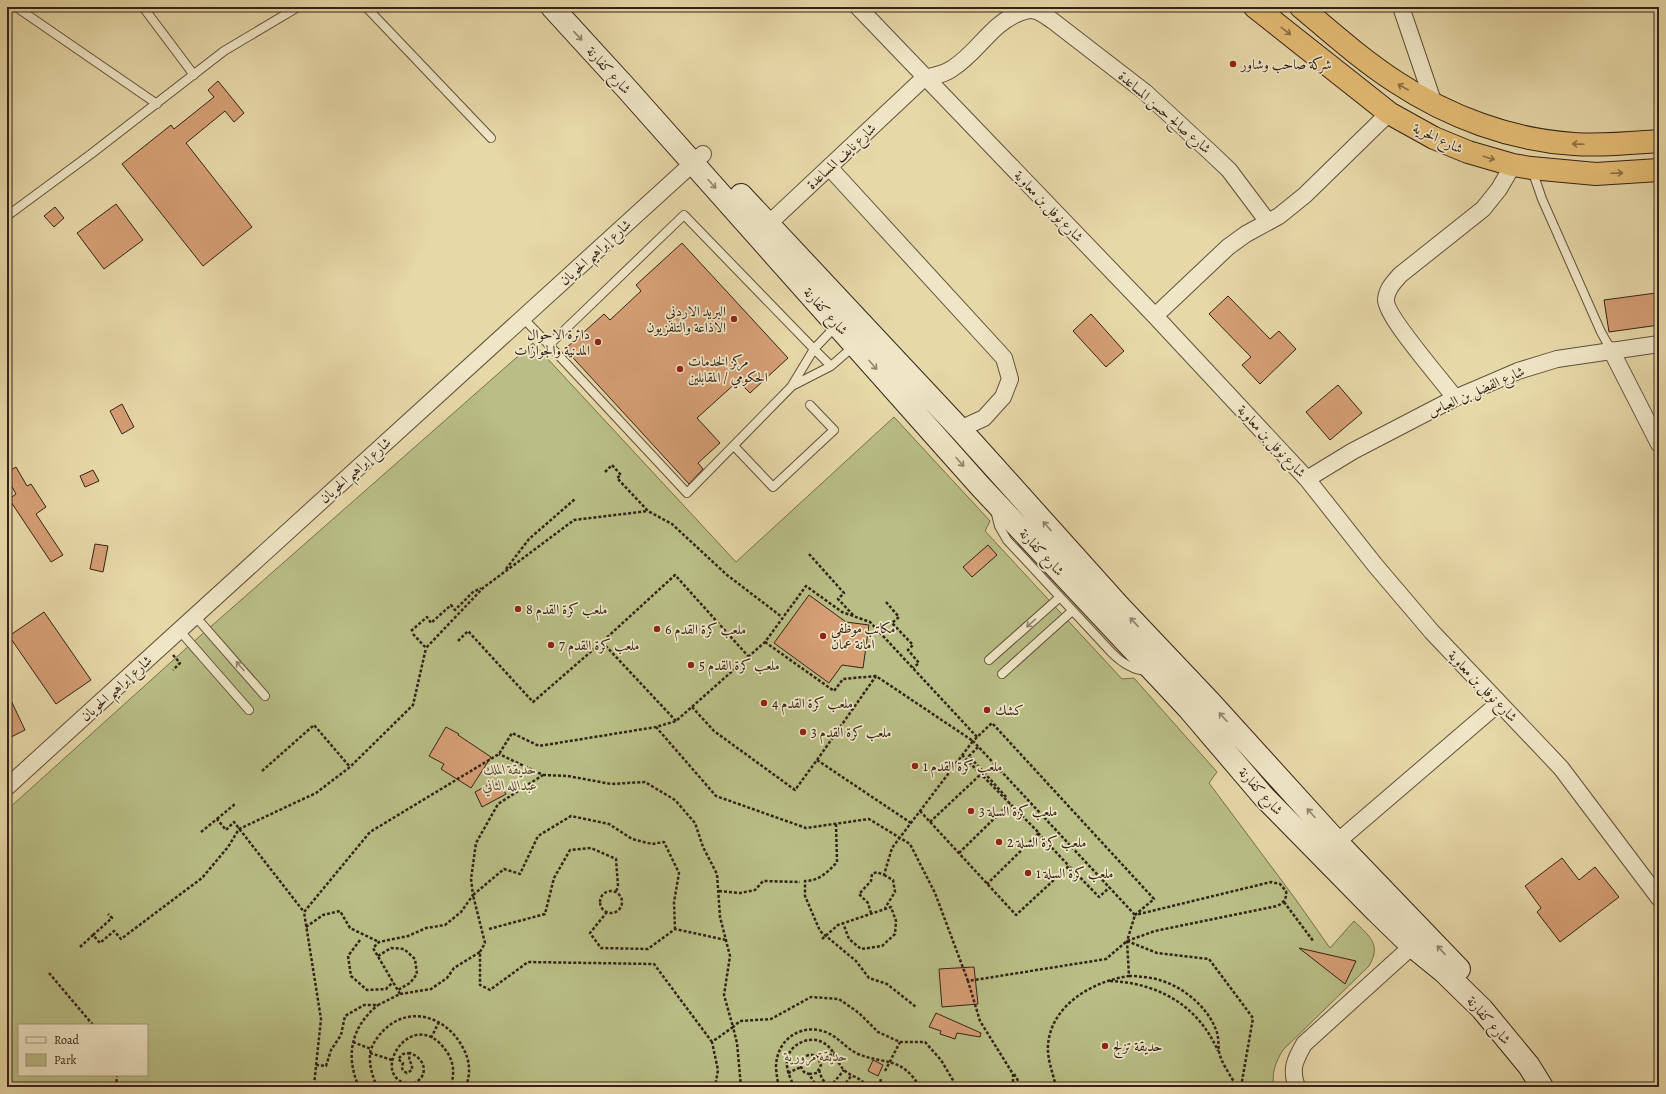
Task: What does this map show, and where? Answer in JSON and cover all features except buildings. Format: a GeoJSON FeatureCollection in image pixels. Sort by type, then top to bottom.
{"type":"FeatureCollection","features":[{"type":"Feature","properties":{"kind":"highway","name":"شارع الحرية"},"geometry":{"type":"LineString","coordinates":[[1255,7],[1388,113],[1434,138],[1468,152],[1522,166],[1596,174],[1659,170]]}},
{"type":"Feature","properties":{"kind":"highway","name":"شارع الحرية"},"geometry":{"type":"LineString","coordinates":[[1301,7],[1350,48],[1395,82],[1434,104],[1475,122],[1510,134],[1574,144],[1659,141]]}},
{"type":"Feature","properties":{"kind":"street","name":"شارع كفارنة"},"geometry":{"type":"LineString","coordinates":[[552,7],[698,158],[763,229],[960,428],[1114,601],[1337,842],[1444,972],[1482,1009],[1529,1066],[1542,1087]]}},
{"type":"Feature","properties":{"kind":"street","name":"شارع كفارنة"},"geometry":{"type":"LineString","coordinates":[[571,7],[698,158]]}},
{"type":"Feature","properties":{"kind":"street","name":"شارع نوفل بن معاوية"},"geometry":{"type":"LineString","coordinates":[[858,7],[924,78],[1155,316],[1307,479],[1375,565],[1432,632],[1561,768],[1659,898]]}},
{"type":"Feature","properties":{"kind":"street"},"geometry":{"type":"LineString","coordinates":[[1401,7],[1434,104]]}},
{"type":"Feature","properties":{"kind":"street","name":"شارع صالح حسن المساعدة"},"geometry":{"type":"LineString","coordinates":[[924,78],[939,75],[953,68],[962,61],[989,33],[1009,17],[1031,10],[1041,13],[1140,88],[1210,152],[1229,170],[1268,222]]}},
{"type":"Feature","properties":{"kind":"street","name":"شارع نايف المساعدة"},"geometry":{"type":"LineString","coordinates":[[763,229],[924,78]]}},
{"type":"Feature","properties":{"kind":"street"},"geometry":{"type":"LineString","coordinates":[[1155,316],[1228,247],[1246,234],[1279,216],[1305,195],[1388,113]]}},
{"type":"Feature","properties":{"kind":"street","name":"شارع إبراهيم الحويان"},"geometry":{"type":"LineString","coordinates":[[7,787],[698,158]]}},
{"type":"Feature","properties":{"kind":"street"},"geometry":{"type":"LineString","coordinates":[[1455,398],[1398,326],[1388,309],[1386,300],[1390,287],[1400,276],[1483,209],[1499,189],[1522,166]]}},
{"type":"Feature","properties":{"kind":"street"},"geometry":{"type":"LineString","coordinates":[[829,167],[1004,358],[1010,379],[1003,397],[984,418],[960,428]]}},
{"type":"Feature","properties":{"kind":"street","name":"شارع كفارنة"},"geometry":{"type":"LineString","coordinates":[[763,229],[856,345],[993,500],[1189,709],[1264,796],[1359,894],[1419,940],[1489,1000],[1518,1033],[1555,1087]]}},
{"type":"Feature","properties":{"kind":"street","name":"شارع الفضل بن العباس"},"geometry":{"type":"LineString","coordinates":[[1307,479],[1353,451],[1455,398],[1518,371],[1557,359],[1659,344]]}},
{"type":"Feature","properties":{"kind":"street"},"geometry":{"type":"LineString","coordinates":[[1611,350],[1659,444]]}},
{"type":"Feature","properties":{"kind":"street"},"geometry":{"type":"LineString","coordinates":[[1337,842],[1499,702]]}},
{"type":"Feature","properties":{"kind":"street"},"geometry":{"type":"LineString","coordinates":[[1297,1087],[1293,1076],[1295,1060],[1304,1044],[1419,940]]}},
{"type":"Feature","properties":{"kind":"lane"},"geometry":{"type":"LineString","coordinates":[[16,7],[157,104]]}},
{"type":"Feature","properties":{"kind":"lane"},"geometry":{"type":"LineString","coordinates":[[143,7],[194,75]]}},
{"type":"Feature","properties":{"kind":"lane"},"geometry":{"type":"LineString","coordinates":[[7,216],[157,104],[224,51],[298,7]]}},
{"type":"Feature","properties":{"kind":"lane"},"geometry":{"type":"LineString","coordinates":[[366,7],[491,138]]}},
{"type":"Feature","properties":{"kind":"lane"},"geometry":{"type":"LineString","coordinates":[[1522,166],[1542,199],[1595,318],[1611,350]]}},
{"type":"Feature","properties":{"kind":"lane"},"geometry":{"type":"LineString","coordinates":[[549,345],[684,215],[830,366]]}},
{"type":"Feature","properties":{"kind":"lane"},"geometry":{"type":"LineString","coordinates":[[523,318],[687,493],[791,386],[814,349],[838,324]]}},
{"type":"Feature","properties":{"kind":"lane"},"geometry":{"type":"LineString","coordinates":[[791,386],[830,366],[856,345]]}},
{"type":"Feature","properties":{"kind":"lane"},"geometry":{"type":"LineString","coordinates":[[734,446],[773,487],[834,430],[810,405]]}},
{"type":"Feature","properties":{"kind":"lane"},"geometry":{"type":"LineString","coordinates":[[993,500],[995,513],[1007,540],[1072,611],[1120,661],[1130,667],[1154,672]]}},
{"type":"Feature","properties":{"kind":"lane"},"geometry":{"type":"LineString","coordinates":[[989,660],[1060,597]]}},
{"type":"Feature","properties":{"kind":"lane"},"geometry":{"type":"LineString","coordinates":[[1002,674],[1072,611]]}},
{"type":"Feature","properties":{"kind":"lane"},"geometry":{"type":"LineString","coordinates":[[195,616],[265,696]]}},
{"type":"Feature","properties":{"kind":"lane"},"geometry":{"type":"LineString","coordinates":[[179,630],[249,710]]}},
{"type":"Feature","properties":{"kind":"path"},"geometry":{"type":"LineString","coordinates":[[605,472],[612,465],[621,475],[617,478],[648,511],[672,524],[727,575],[782,618]]}},
{"type":"Feature","properties":{"kind":"path"},"geometry":{"type":"LineString","coordinates":[[503,573],[529,539],[575,499]]}},
{"type":"Feature","properties":{"kind":"path"},"geometry":{"type":"LineString","coordinates":[[93,935],[100,943],[114,931],[120,939],[202,878],[228,847],[239,829],[316,793],[350,767],[413,705],[426,648],[483,588],[574,520],[648,511]]}},
{"type":"Feature","properties":{"kind":"path"},"geometry":{"type":"LineString","coordinates":[[809,554],[844,593],[838,599],[854,616]]}},
{"type":"Feature","properties":{"kind":"path"},"geometry":{"type":"LineString","coordinates":[[458,641],[468,632],[533,702],[602,642],[675,575],[748,656]]}},
{"type":"Feature","properties":{"kind":"path"},"geometry":{"type":"LineString","coordinates":[[304,912],[370,832],[499,754],[512,733],[539,746],[656,727],[676,721],[765,642],[806,586],[842,612],[870,622],[977,737]]}},
{"type":"Feature","properties":{"kind":"path"},"geometry":{"type":"LineString","coordinates":[[426,648],[412,632],[427,617],[431,623],[451,605],[455,610],[473,592],[483,588]]}},
{"type":"Feature","properties":{"kind":"path"},"geometry":{"type":"LineString","coordinates":[[886,602],[899,617],[892,623],[912,645],[908,650],[919,663],[913,668]]}},
{"type":"Feature","properties":{"kind":"path"},"geometry":{"type":"LineString","coordinates":[[602,642],[676,721]]}},
{"type":"Feature","properties":{"kind":"path"},"geometry":{"type":"LineString","coordinates":[[765,642],[834,691],[843,679],[876,676],[972,741],[1135,915]]}},
{"type":"Feature","properties":{"kind":"path"},"geometry":{"type":"LineString","coordinates":[[173,670],[180,664],[175,658]]}},
{"type":"Feature","properties":{"kind":"path"},"geometry":{"type":"LineString","coordinates":[[692,707],[714,731],[795,790],[876,676]]}},
{"type":"Feature","properties":{"kind":"path"},"geometry":{"type":"LineString","coordinates":[[884,875],[892,848],[972,741],[992,723],[1154,899],[1135,915],[1127,941],[1129,976]]}},
{"type":"Feature","properties":{"kind":"path"},"geometry":{"type":"LineString","coordinates":[[262,771],[314,725],[350,767]]}},
{"type":"Feature","properties":{"kind":"path"},"geometry":{"type":"LineString","coordinates":[[656,727],[716,796],[806,828],[869,819],[910,844],[935,893],[968,982],[980,1021],[1022,1087]]}},
{"type":"Feature","properties":{"kind":"path"},"geometry":{"type":"LineString","coordinates":[[978,747],[969,756],[1098,897],[1110,887]]}},
{"type":"Feature","properties":{"kind":"path"},"geometry":{"type":"LineString","coordinates":[[499,754],[544,775],[568,776],[611,784],[645,782],[675,800],[696,823],[703,848],[717,874],[720,917],[730,956],[724,995],[737,1043],[741,1087]]}},
{"type":"Feature","properties":{"kind":"path"},"geometry":{"type":"LineString","coordinates":[[962,755],[1039,833]]}},
{"type":"Feature","properties":{"kind":"path"},"geometry":{"type":"LineString","coordinates":[[817,760],[911,823]]}},
{"type":"Feature","properties":{"kind":"path"},"geometry":{"type":"LineString","coordinates":[[930,822],[980,774]]}},
{"type":"Feature","properties":{"kind":"path"},"geometry":{"type":"LineString","coordinates":[[544,775],[498,804],[476,843],[471,879],[473,895],[485,943],[480,952],[480,985],[490,990],[528,962],[654,964],[712,1042],[718,1070],[715,1087]]}},
{"type":"Feature","properties":{"kind":"path"},"geometry":{"type":"LineString","coordinates":[[958,853],[1010,803]]}},
{"type":"Feature","properties":{"kind":"path"},"geometry":{"type":"LineString","coordinates":[[201,832],[235,804]]}},
{"type":"Feature","properties":{"kind":"path"},"geometry":{"type":"LineString","coordinates":[[920,811],[1016,915],[1069,866]]}},
{"type":"Feature","properties":{"kind":"path"},"geometry":{"type":"LineString","coordinates":[[400,994],[373,948],[379,942],[408,936],[426,928],[446,925],[461,912],[473,895],[504,869],[520,874],[538,836],[571,816],[609,824],[632,839],[652,844],[664,842],[679,873],[674,902],[675,929]]}},
{"type":"Feature","properties":{"kind":"path"},"geometry":{"type":"LineString","coordinates":[[218,819],[226,830],[234,822],[304,912],[321,1019],[314,1085]]}},
{"type":"Feature","properties":{"kind":"path"},"geometry":{"type":"LineString","coordinates":[[836,824],[837,862],[825,875],[810,881],[805,881],[805,896],[820,931],[856,961],[869,978],[887,984],[916,1007]]}},
{"type":"Feature","properties":{"kind":"path"},"geometry":{"type":"LineString","coordinates":[[987,884],[1039,833]]}},
{"type":"Feature","properties":{"kind":"path"},"geometry":{"type":"LineString","coordinates":[[489,929],[545,914],[554,878],[570,850],[590,848],[616,859],[618,886],[616,892]]}},
{"type":"Feature","properties":{"kind":"path"},"geometry":{"type":"LineString","coordinates":[[871,913],[868,903],[859,894],[872,881],[872,874],[878,872],[893,880],[895,892],[885,909]]}},
{"type":"Feature","properties":{"kind":"path"},"geometry":{"type":"LineString","coordinates":[[719,891],[740,894],[756,890],[762,881],[800,882]]}},
{"type":"Feature","properties":{"kind":"path"},"geometry":{"type":"LineString","coordinates":[[968,982],[1106,959],[1127,941],[1155,931],[1277,906],[1284,902],[1286,894],[1284,887],[1276,882],[1271,882],[1135,915]]}},
{"type":"Feature","properties":{"kind":"path"},"geometry":{"type":"LineString","coordinates":[[609,892],[616,892],[622,900],[622,907],[614,913],[607,912],[601,907],[600,903],[602,896],[609,892]]}},
{"type":"Feature","properties":{"kind":"path"},"geometry":{"type":"LineString","coordinates":[[1284,902],[1314,942]]}},
{"type":"Feature","properties":{"kind":"path"},"geometry":{"type":"LineString","coordinates":[[822,939],[838,925],[843,923],[871,913],[885,909],[891,906],[896,921],[895,934],[882,946],[861,948],[849,939],[843,923]]}},
{"type":"Feature","properties":{"kind":"path"},"geometry":{"type":"LineString","coordinates":[[306,927],[323,915],[340,911],[350,928],[379,942]]}},
{"type":"Feature","properties":{"kind":"path"},"geometry":{"type":"LineString","coordinates":[[607,912],[590,933],[601,948],[648,949],[675,929],[726,940]]}},
{"type":"Feature","properties":{"kind":"path"},"geometry":{"type":"LineString","coordinates":[[80,947],[112,918],[108,914]]}},
{"type":"Feature","properties":{"kind":"path"},"geometry":{"type":"LineString","coordinates":[[360,940],[348,956],[351,976],[367,990],[386,989],[393,982]]}},
{"type":"Feature","properties":{"kind":"path"},"geometry":{"type":"LineString","coordinates":[[1127,941],[1157,953],[1209,959],[1253,1018],[1240,1087]]}},
{"type":"Feature","properties":{"kind":"path"},"geometry":{"type":"LineString","coordinates":[[378,956],[391,948],[404,948],[415,959],[417,974],[410,983],[398,990]]}},
{"type":"Feature","properties":{"kind":"path"},"geometry":{"type":"LineString","coordinates":[[359,1087],[352,1064],[353,1042],[364,1019],[378,1005],[400,994],[431,989],[447,978],[454,968],[480,952]]}},
{"type":"Feature","properties":{"kind":"path"},"geometry":{"type":"LineString","coordinates":[[49,973],[92,1024]]}},
{"type":"Feature","properties":{"kind":"path"},"geometry":{"type":"LineString","coordinates":[[1056,1087],[1048,1055],[1049,1037],[1054,1025],[1060,1014],[1075,998],[1107,980],[1129,976],[1144,976],[1169,983],[1196,1002],[1206,1013],[1216,1029],[1218,1037],[1218,1052]]}},
{"type":"Feature","properties":{"kind":"path"},"geometry":{"type":"LineString","coordinates":[[1107,980],[1140,984],[1154,988],[1175,999],[1204,1026],[1237,1087]]}},
{"type":"Feature","properties":{"kind":"path"},"geometry":{"type":"LineString","coordinates":[[712,1042],[740,1021],[771,1019],[810,998],[839,999],[859,1012],[878,1032],[900,1042],[925,1042],[942,1060],[956,1087]]}},
{"type":"Feature","properties":{"kind":"path"},"geometry":{"type":"LineString","coordinates":[[316,1065],[326,1066],[331,1050],[341,1035],[345,1016],[364,1005],[378,1005]]}},
{"type":"Feature","properties":{"kind":"path"},"geometry":{"type":"LineString","coordinates":[[377,1087],[370,1064],[371,1049],[380,1034],[389,1025],[399,1019],[410,1016],[423,1017],[439,1022],[449,1028],[458,1038],[468,1059],[470,1069],[466,1087]]}},
{"type":"Feature","properties":{"kind":"path"},"geometry":{"type":"LineString","coordinates":[[431,1038],[439,1022]]}},
{"type":"Feature","properties":{"kind":"path"},"geometry":{"type":"LineString","coordinates":[[778,1087],[776,1066],[780,1048],[790,1036],[805,1030],[814,1029],[829,1033],[857,1053],[889,1061],[908,1071],[920,1087]]}},
{"type":"Feature","properties":{"kind":"path"},"geometry":{"type":"LineString","coordinates":[[410,1054],[409,1060],[412,1068],[411,1071],[407,1073],[403,1071],[403,1063],[398,1059],[403,1054],[410,1054],[421,1060],[424,1067],[422,1077],[412,1084],[403,1082],[395,1077],[391,1068],[392,1060],[397,1048],[409,1038],[424,1035],[444,1047],[449,1055],[453,1071],[453,1081],[450,1087]]}},
{"type":"Feature","properties":{"kind":"path"},"geometry":{"type":"LineString","coordinates":[[794,1087],[788,1072],[787,1059],[792,1049],[800,1042],[811,1039],[823,1042],[835,1053],[844,1070],[851,1076],[861,1080],[866,1087]]}},
{"type":"Feature","properties":{"kind":"path"},"geometry":{"type":"LineString","coordinates":[[353,1042],[371,1049]]}},
{"type":"Feature","properties":{"kind":"path"},"geometry":{"type":"LineString","coordinates":[[884,1071],[900,1042]]}},
{"type":"Feature","properties":{"kind":"path"},"geometry":{"type":"LineString","coordinates":[[370,1053],[392,1060]]}},
{"type":"Feature","properties":{"kind":"path"},"geometry":{"type":"LineString","coordinates":[[820,1060],[835,1053]]}},
{"type":"Feature","properties":{"kind":"path"},"geometry":{"type":"LineString","coordinates":[[809,1054],[816,1055],[820,1060],[821,1065],[815,1074],[804,1072],[801,1067],[804,1058],[809,1054]]}},
{"type":"Feature","properties":{"kind":"path"},"geometry":{"type":"LineString","coordinates":[[788,1072],[801,1067]]}},
{"type":"Feature","properties":{"kind":"path"},"geometry":{"type":"LineString","coordinates":[[819,1070],[822,1079],[830,1087],[844,1070]]}},
{"type":"Feature","properties":{"kind":"path"},"geometry":{"type":"LineString","coordinates":[[809,1074],[817,1087]]}},
{"type":"Feature","properties":{"kind":"path"},"geometry":{"type":"LineString","coordinates":[[1013,1074],[1013,1087]]}},
{"type":"Feature","properties":{"kind":"path"},"geometry":{"type":"LineString","coordinates":[[116,1087],[117,1076]]}},
{"type":"Feature","properties":{"kind":"path"},"geometry":{"type":"LineString","coordinates":[[843,1087],[851,1076]]}},
{"type":"Feature","properties":{"kind":"path"},"geometry":{"type":"LineString","coordinates":[[880,1087],[882,1077]]}},
{"type":"Feature","properties":{"kind":"green space","name":"حديقة الملك عبدالله الثاني"},"geometry":{"type":"Polygon","coordinates":[[[533,343],[736,562],[894,417],[990,521],[985,531],[1122,679],[1134,678],[1217,772],[1209,783],[1330,948],[1354,921],[1369,936],[1374,946],[1374,952],[1369,966],[1283,1050],[1275,1068],[1273,1077],[1274,1087],[7,1087],[7,810],[191,644],[533,343]]]}},
{"type":"Feature","properties":{"kind":"place","name":"شركة صاحب وشاور"},"geometry":{"type":"Point","coordinates":[1233,64]}},
{"type":"Feature","properties":{"kind":"place","name":"البريد الاردني الاذاعة والتلفزيون"},"geometry":{"type":"Point","coordinates":[734,319]}},
{"type":"Feature","properties":{"kind":"place","name":"دائرة الاحوال المدنية والجوازات"},"geometry":{"type":"Point","coordinates":[598,342]}},
{"type":"Feature","properties":{"kind":"place","name":"مركز الخدمات الحكومي / المقابلين"},"geometry":{"type":"Point","coordinates":[680,369]}},
{"type":"Feature","properties":{"kind":"place","name":"ملعب كرة القدم 8"},"geometry":{"type":"Point","coordinates":[518,609]}},
{"type":"Feature","properties":{"kind":"place","name":"ملعب كرة القدم 6"},"geometry":{"type":"Point","coordinates":[657,629]}},
{"type":"Feature","properties":{"kind":"place","name":"مكاتب موظفي امانة عمان"},"geometry":{"type":"Point","coordinates":[823,636]}},
{"type":"Feature","properties":{"kind":"place","name":"ملعب كرة القدم 7"},"geometry":{"type":"Point","coordinates":[551,645]}},
{"type":"Feature","properties":{"kind":"place","name":"ملعب كرة القدم 5"},"geometry":{"type":"Point","coordinates":[691,665]}},
{"type":"Feature","properties":{"kind":"place","name":"ملعب كرة القدم 4"},"geometry":{"type":"Point","coordinates":[764,703]}},
{"type":"Feature","properties":{"kind":"place","name":"كشك"},"geometry":{"type":"Point","coordinates":[987,710]}},
{"type":"Feature","properties":{"kind":"place","name":"ملعب كرة القدم 3"},"geometry":{"type":"Point","coordinates":[803,732]}},
{"type":"Feature","properties":{"kind":"place","name":"ملعب كرة القدم 1"},"geometry":{"type":"Point","coordinates":[915,766]}},
{"type":"Feature","properties":{"kind":"place","name":"ملعب كرة السلة 3"},"geometry":{"type":"Point","coordinates":[971,811]}},
{"type":"Feature","properties":{"kind":"place","name":"ملعب كرة السلة 2"},"geometry":{"type":"Point","coordinates":[999,842]}},
{"type":"Feature","properties":{"kind":"place","name":"ملعب كرة السلة 1"},"geometry":{"type":"Point","coordinates":[1028,873]}},
{"type":"Feature","properties":{"kind":"place","name":"حديقة تزلج"},"geometry":{"type":"Point","coordinates":[1105,1046]}},
{"type":"Feature","properties":{"kind":"park label","name":"حديقة مرورية"},"geometry":{"type":"Point","coordinates":[816,1056]}}]}
